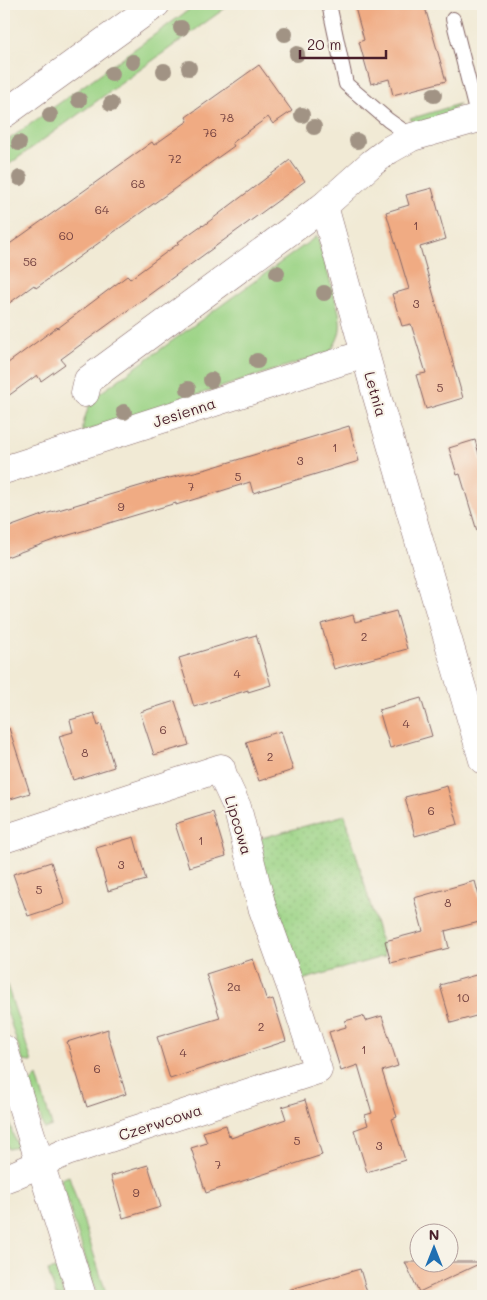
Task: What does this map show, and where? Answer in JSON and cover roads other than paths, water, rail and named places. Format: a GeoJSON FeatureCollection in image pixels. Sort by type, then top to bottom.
{"type":"FeatureCollection","features":[{"type":"Feature","properties":{"kind":"street"},"geometry":{"type":"LineString","coordinates":[[4,114],[156,4]]}},
{"type":"Feature","properties":{"kind":"street"},"geometry":{"type":"LineString","coordinates":[[85,393],[88,380],[324,206],[389,150],[412,137],[481,118]]}},
{"type":"Feature","properties":{"kind":"street","name":"Letnia"},"geometry":{"type":"LineString","coordinates":[[324,206],[364,354],[483,760]]}},
{"type":"Feature","properties":{"kind":"street","name":"Jesienna"},"geometry":{"type":"LineString","coordinates":[[4,470],[364,354]]}},
{"type":"Feature","properties":{"kind":"street","name":"Lipcowa"},"geometry":{"type":"LineString","coordinates":[[4,839],[221,768],[237,807],[262,907],[318,1070]]}},
{"type":"Feature","properties":{"kind":"street"},"geometry":{"type":"LineString","coordinates":[[4,1049],[82,1296]]}},
{"type":"Feature","properties":{"kind":"street","name":"Czerwcowa"},"geometry":{"type":"LineString","coordinates":[[4,1179],[67,1152],[318,1070]]}},
{"type":"Feature","properties":{"kind":"lane"},"geometry":{"type":"LineString","coordinates":[[329,4],[346,84],[388,120],[412,137]]}},
{"type":"Feature","properties":{"kind":"lane"},"geometry":{"type":"LineString","coordinates":[[453,19],[481,118]]}}]}
